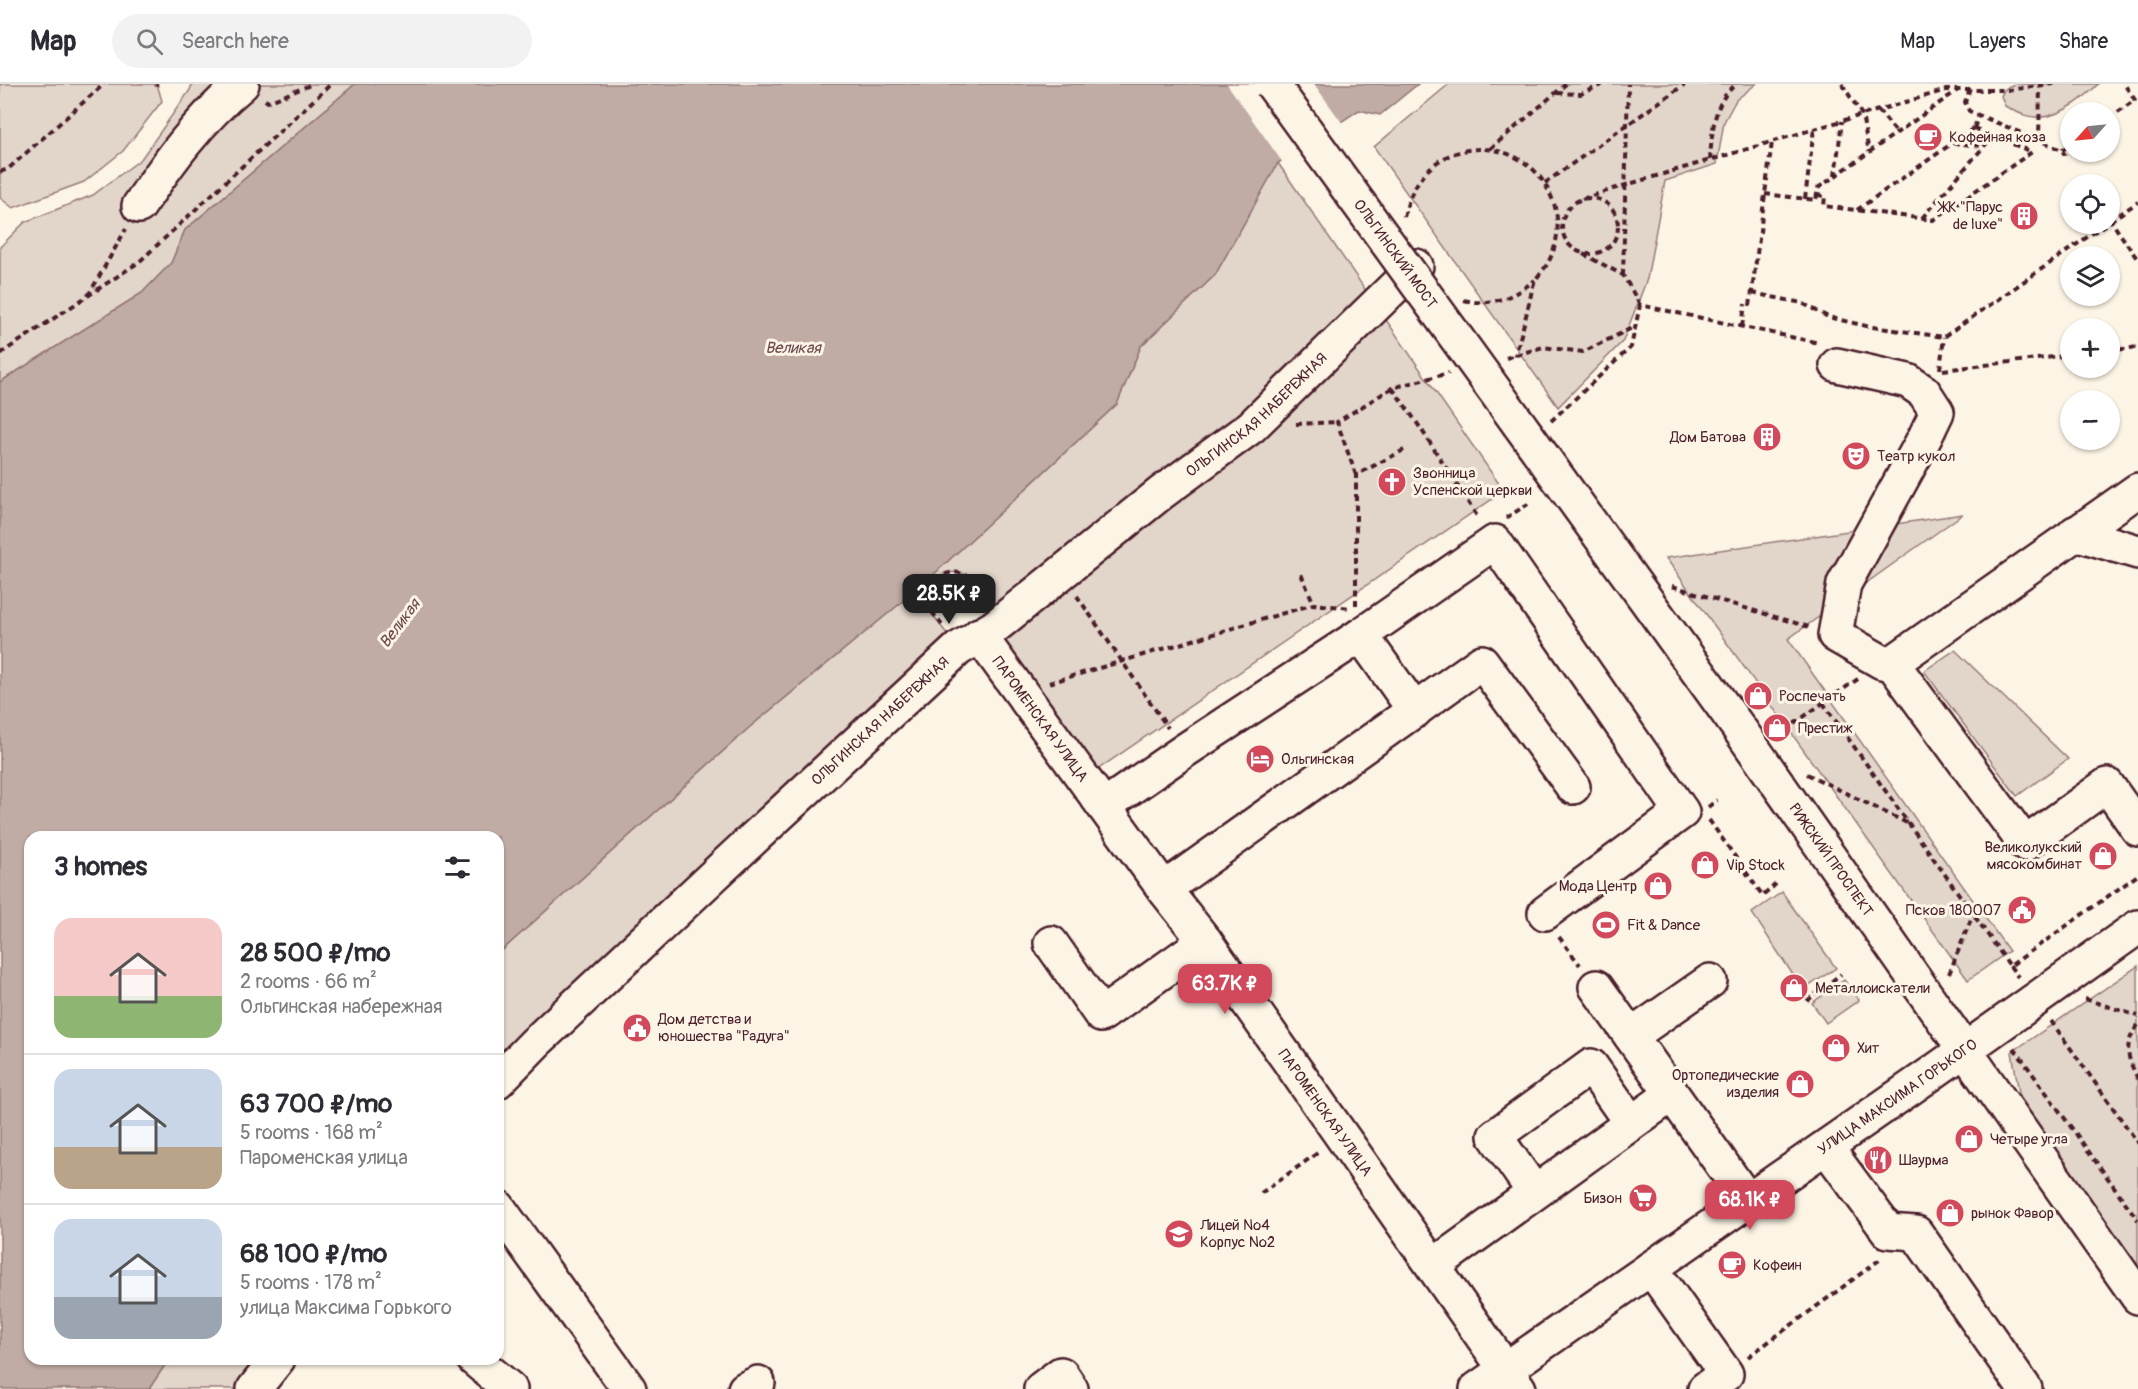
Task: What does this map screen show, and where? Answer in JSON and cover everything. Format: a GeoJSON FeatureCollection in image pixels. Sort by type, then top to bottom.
{"type":"FeatureCollection","features":[{"type":"Feature","properties":{"kind":"street"},"geometry":{"type":"LineString","coordinates":[[139,206],[170,161],[204,119],[242,84]]}},
{"type":"Feature","properties":{"kind":"street","name":"ОЛЬГИНСКИЙ МОСТ"},"geometry":{"type":"LineString","coordinates":[[1272,84],[1533,425]]}},
{"type":"Feature","properties":{"kind":"street","name":"ОЛЬГИНСКАЯ НАБЕРЕЖНАЯ"},"geometry":{"type":"LineString","coordinates":[[504,1076],[544,1035],[958,649],[963,634],[993,628],[1161,493],[1251,427],[1416,266]]}},
{"type":"Feature","properties":{"kind":"street"},"geometry":{"type":"LineString","coordinates":[[1829,355],[1908,381],[1924,392],[1936,412],[1925,437],[1844,584],[1835,635],[1887,662],[2025,844],[2107,784],[2138,829]]}},
{"type":"Feature","properties":{"kind":"street","name":"РИЖСКИЙ ПРОСПЕКТ"},"geometry":{"type":"LineString","coordinates":[[1533,425],[1738,727],[2138,1297]]}},
{"type":"Feature","properties":{"kind":"street"},"geometry":{"type":"LineString","coordinates":[[1887,662],[2138,490]]}},
{"type":"Feature","properties":{"kind":"street"},"geometry":{"type":"LineString","coordinates":[[1104,806],[1361,635],[1499,531],[1682,812],[1545,913]]}},
{"type":"Feature","properties":{"kind":"street"},"geometry":{"type":"LineString","coordinates":[[2075,533],[2138,552]]}},
{"type":"Feature","properties":{"kind":"street","name":"ПАРОМЕНСКАЯ УЛИЦА"},"geometry":{"type":"LineString","coordinates":[[963,634],[1020,692],[1164,889],[1205,941],[1512,1379]]}},
{"type":"Feature","properties":{"kind":"street"},"geometry":{"type":"LineString","coordinates":[[1361,635],[1415,711]]}},
{"type":"Feature","properties":{"kind":"street"},"geometry":{"type":"LineString","coordinates":[[1164,889],[1482,662],[1573,787]]}},
{"type":"Feature","properties":{"kind":"street","name":"УЛИЦА МАКСИМА ГОРЬКОГО"},"geometry":{"type":"LineString","coordinates":[[1477,1389],[1512,1379],[1651,1268],[2138,927]]}},
{"type":"Feature","properties":{"kind":"street"},"geometry":{"type":"LineString","coordinates":[[1051,943],[1101,1015],[1205,941]]}},
{"type":"Feature","properties":{"kind":"street"},"geometry":{"type":"LineString","coordinates":[[1631,1036],[1710,981]]}},
{"type":"Feature","properties":{"kind":"street"},"geometry":{"type":"LineString","coordinates":[[1596,987],[1748,1201]]}},
{"type":"Feature","properties":{"kind":"street"},"geometry":{"type":"LineString","coordinates":[[1534,1192],[1495,1136],[1591,1066],[1631,1124]]}},
{"type":"Feature","properties":{"kind":"street"},"geometry":{"type":"LineString","coordinates":[[1433,1266],[1672,1094]]}},
{"type":"Feature","properties":{"kind":"street"},"geometry":{"type":"LineString","coordinates":[[1826,1147],[1888,1231],[1916,1233],[2025,1389]]}},
{"type":"Feature","properties":{"kind":"street"},"geometry":{"type":"LineString","coordinates":[[504,1215],[629,1389]]}},
{"type":"Feature","properties":{"kind":"street"},"geometry":{"type":"LineString","coordinates":[[1651,1268],[1715,1381]]}},
{"type":"Feature","properties":{"kind":"street"},"geometry":{"type":"LineString","coordinates":[[254,1389],[273,1365]]}},
{"type":"Feature","properties":{"kind":"street"},"geometry":{"type":"LineString","coordinates":[[481,1365],[510,1389]]}},
{"type":"Feature","properties":{"kind":"street"},"geometry":{"type":"LineString","coordinates":[[1041,1389],[1061,1374],[1071,1389]]}},
{"type":"Feature","properties":{"kind":"path"},"geometry":{"type":"LineString","coordinates":[[0,172],[8,169],[104,84]]}},
{"type":"Feature","properties":{"kind":"path"},"geometry":{"type":"LineString","coordinates":[[268,102],[313,84]]}},
{"type":"Feature","properties":{"kind":"path"},"geometry":{"type":"LineString","coordinates":[[0,354],[139,262],[331,84]]}},
{"type":"Feature","properties":{"kind":"path"},"geometry":{"type":"LineString","coordinates":[[1490,149],[1566,84]]}},
{"type":"Feature","properties":{"kind":"path"},"geometry":{"type":"LineString","coordinates":[[1557,93],[1581,94],[1603,84]]}},
{"type":"Feature","properties":{"kind":"path"},"geometry":{"type":"LineString","coordinates":[[1533,425],[1631,347],[1640,305],[1623,275],[1628,84]]}},
{"type":"Feature","properties":{"kind":"path"},"geometry":{"type":"LineString","coordinates":[[1545,183],[1684,84]]}},
{"type":"Feature","properties":{"kind":"path"},"geometry":{"type":"LineString","coordinates":[[1710,160],[1717,109],[1729,89],[1737,84]]}},
{"type":"Feature","properties":{"kind":"path"},"geometry":{"type":"LineString","coordinates":[[1842,84],[1862,115],[1869,152]]}},
{"type":"Feature","properties":{"kind":"path"},"geometry":{"type":"LineString","coordinates":[[1455,298],[1472,302],[1498,300],[1522,291],[1546,267],[1566,213],[1570,207],[1582,199],[1946,90],[2009,90],[2053,84]]}},
{"type":"Feature","properties":{"kind":"path"},"geometry":{"type":"LineString","coordinates":[[2120,110],[2135,100],[2124,84]]}},
{"type":"Feature","properties":{"kind":"path"},"geometry":{"type":"LineString","coordinates":[[2039,141],[2040,86]]}},
{"type":"Feature","properties":{"kind":"path"},"geometry":{"type":"LineString","coordinates":[[1970,89],[1965,102],[1969,111],[2060,151]]}},
{"type":"Feature","properties":{"kind":"path"},"geometry":{"type":"LineString","coordinates":[[1765,194],[1816,200],[1818,188],[1959,90]]}},
{"type":"Feature","properties":{"kind":"path"},"geometry":{"type":"LineString","coordinates":[[1878,110],[1897,133]]}},
{"type":"Feature","properties":{"kind":"path"},"geometry":{"type":"LineString","coordinates":[[1856,210],[1974,128],[1979,115]]}},
{"type":"Feature","properties":{"kind":"path"},"geometry":{"type":"LineString","coordinates":[[1835,176],[1842,121]]}},
{"type":"Feature","properties":{"kind":"path"},"geometry":{"type":"LineString","coordinates":[[1817,195],[1825,196],[1824,206],[1933,220],[2032,152],[1974,128]]}},
{"type":"Feature","properties":{"kind":"path"},"geometry":{"type":"LineString","coordinates":[[1805,199],[1814,129]]}},
{"type":"Feature","properties":{"kind":"path"},"geometry":{"type":"LineString","coordinates":[[1921,219],[1993,136]]}},
{"type":"Feature","properties":{"kind":"path"},"geometry":{"type":"LineString","coordinates":[[1742,327],[1752,293],[1772,142]]}},
{"type":"Feature","properties":{"kind":"path"},"geometry":{"type":"LineString","coordinates":[[1953,143],[1984,146]]}},
{"type":"Feature","properties":{"kind":"path"},"geometry":{"type":"LineString","coordinates":[[1404,225],[1408,200],[1426,171],[1440,160],[1456,153],[1472,149],[1490,149],[1522,160],[1535,171],[1554,200],[1560,228],[1567,242],[1623,275]]}},
{"type":"Feature","properties":{"kind":"path"},"geometry":{"type":"LineString","coordinates":[[1579,251],[1595,253],[1602,251],[1614,240],[1618,225],[1617,216],[1606,203],[1591,198],[1582,199]]}},
{"type":"Feature","properties":{"kind":"path"},"geometry":{"type":"LineString","coordinates":[[2120,214],[2138,202]]}},
{"type":"Feature","properties":{"kind":"path"},"geometry":{"type":"LineString","coordinates":[[87,296],[139,206]]}},
{"type":"Feature","properties":{"kind":"path"},"geometry":{"type":"LineString","coordinates":[[1752,293],[1802,303],[1828,317],[1856,324],[1944,337],[2091,234]]}},
{"type":"Feature","properties":{"kind":"path"},"geometry":{"type":"LineString","coordinates":[[2119,234],[2138,260]]}},
{"type":"Feature","properties":{"kind":"path"},"geometry":{"type":"LineString","coordinates":[[1515,356],[1535,280]]}},
{"type":"Feature","properties":{"kind":"path"},"geometry":{"type":"LineString","coordinates":[[1640,305],[1742,327],[1829,355]]}},
{"type":"Feature","properties":{"kind":"path"},"geometry":{"type":"LineString","coordinates":[[1504,359],[1543,347],[1582,352],[1635,326]]}},
{"type":"Feature","properties":{"kind":"path"},"geometry":{"type":"LineString","coordinates":[[1940,369],[1944,337]]}},
{"type":"Feature","properties":{"kind":"path"},"geometry":{"type":"LineString","coordinates":[[2120,349],[2138,347]]}},
{"type":"Feature","properties":{"kind":"path"},"geometry":{"type":"LineString","coordinates":[[1929,367],[1940,369],[2060,356]]}},
{"type":"Feature","properties":{"kind":"path"},"geometry":{"type":"LineString","coordinates":[[1020,692],[1314,604],[1356,609],[1356,475],[1337,422],[1392,388],[1459,371]]}},
{"type":"Feature","properties":{"kind":"path"},"geometry":{"type":"LineString","coordinates":[[1392,388],[1418,422],[1450,477],[1499,531],[1528,504]]}},
{"type":"Feature","properties":{"kind":"path"},"geometry":{"type":"LineString","coordinates":[[1356,475],[1404,450]]}},
{"type":"Feature","properties":{"kind":"path"},"geometry":{"type":"LineString","coordinates":[[963,634],[927,602],[928,589],[938,579],[951,572],[964,574],[970,578],[987,601]]}},
{"type":"Feature","properties":{"kind":"path"},"geometry":{"type":"LineString","coordinates":[[1061,574],[1184,751]]}},
{"type":"Feature","properties":{"kind":"path"},"geometry":{"type":"LineString","coordinates":[[1301,574],[1314,604]]}},
{"type":"Feature","properties":{"kind":"path"},"geometry":{"type":"LineString","coordinates":[[1666,584],[1835,635]]}},
{"type":"Feature","properties":{"kind":"path"},"geometry":{"type":"LineString","coordinates":[[1776,736],[1887,662]]}},
{"type":"Feature","properties":{"kind":"path"},"geometry":{"type":"LineString","coordinates":[[1823,703],[2021,981]]}},
{"type":"Feature","properties":{"kind":"path"},"geometry":{"type":"LineString","coordinates":[[1802,771],[1911,825]]}},
{"type":"Feature","properties":{"kind":"path"},"geometry":{"type":"LineString","coordinates":[[1703,812],[1763,896],[1778,882]]}},
{"type":"Feature","properties":{"kind":"path"},"geometry":{"type":"LineString","coordinates":[[2010,966],[2138,875]]}},
{"type":"Feature","properties":{"kind":"path"},"geometry":{"type":"LineString","coordinates":[[1545,913],[1560,938],[1596,987]]}},
{"type":"Feature","properties":{"kind":"path"},"geometry":{"type":"LineString","coordinates":[[1949,974],[1973,913]]}},
{"type":"Feature","properties":{"kind":"path"},"geometry":{"type":"LineString","coordinates":[[1807,1001],[1841,974]]}},
{"type":"Feature","properties":{"kind":"path"},"geometry":{"type":"LineString","coordinates":[[2078,996],[2138,1016]]}},
{"type":"Feature","properties":{"kind":"path"},"geometry":{"type":"LineString","coordinates":[[2048,1018],[2138,1143]]}},
{"type":"Feature","properties":{"kind":"path"},"geometry":{"type":"LineString","coordinates":[[2138,1025],[2127,1047],[2129,1061],[2138,1078]]}},
{"type":"Feature","properties":{"kind":"path"},"geometry":{"type":"LineString","coordinates":[[2012,1045],[2138,1220]]}},
{"type":"Feature","properties":{"kind":"path"},"geometry":{"type":"LineString","coordinates":[[1261,1194],[1342,1137]]}},
{"type":"Feature","properties":{"kind":"path"},"geometry":{"type":"LineString","coordinates":[[1715,1381],[1916,1233]]}},
{"type":"Feature","properties":{"kind":"shaded area"},"geometry":{"type":"Polygon","coordinates":[[[0,84],[157,84],[162,101],[123,151],[84,182],[13,208],[0,198],[0,84]]]}},
{"type":"Feature","properties":{"kind":"shaded area"},"geometry":{"type":"Polygon","coordinates":[[[192,84],[355,84],[185,230],[171,263],[142,293],[0,382],[0,247],[25,222],[93,195],[141,159],[192,84]]]}},
{"type":"Feature","properties":{"kind":"shaded area"},"geometry":{"type":"Polygon","coordinates":[[[1449,84],[1756,84],[1736,100],[1724,122],[1717,164],[1665,181],[1647,279],[1623,341],[1558,407],[1374,147],[1449,84]]]}},
{"type":"Feature","properties":{"kind":"shaded area"},"geometry":{"type":"Polygon","coordinates":[[[2016,84],[2098,84],[2077,102],[2060,102],[2060,112],[2041,117],[2024,115],[2005,106],[2001,96],[2016,84]]]}},
{"type":"Feature","properties":{"kind":"shaded area"},"geometry":{"type":"Polygon","coordinates":[[[1278,163],[1504,491],[1094,772],[993,628],[986,601],[975,583],[963,574],[955,572],[940,577],[929,588],[928,604],[954,643],[714,851],[504,1067],[504,949],[751,726],[919,588],[1117,404],[1141,346],[1215,275],[1278,163]]]}},
{"type":"Feature","properties":{"kind":"shaded area"},"geometry":{"type":"Polygon","coordinates":[[[1963,514],[1788,639],[2009,951],[1968,980],[1666,558],[1963,514]]]}},
{"type":"Feature","properties":{"kind":"shaded area"},"geometry":{"type":"Polygon","coordinates":[[[1955,650],[2068,759],[2017,796],[1924,671],[1955,650]]]}},
{"type":"Feature","properties":{"kind":"shaded area"},"geometry":{"type":"Polygon","coordinates":[[[1782,892],[1836,968],[1803,990],[1752,913],[1782,892]]]}},
{"type":"Feature","properties":{"kind":"shaded area"},"geometry":{"type":"Polygon","coordinates":[[[2138,966],[2138,1267],[2020,1098],[2012,1052],[2138,966]]]}},
{"type":"Feature","properties":{"kind":"shaded area"},"geometry":{"type":"Polygon","coordinates":[[[1844,980],[1859,1000],[1826,1023],[1812,1003],[1844,980]]]}},
{"type":"Feature","properties":{"kind":"shaded area"},"geometry":{"type":"Polygon","coordinates":[[[165,1365],[261,1365],[243,1389],[149,1389],[165,1365]]]}},
{"type":"Feature","properties":{"kind":"water","name":"Великая"},"geometry":{"type":"Polygon","coordinates":[[[355,84],[1418,84],[1380,115],[1359,110],[1278,163],[1215,275],[1141,346],[1117,404],[919,588],[751,726],[504,949],[504,831],[24,831],[24,1365],[165,1365],[149,1389],[0,1389],[0,382],[142,293],[171,263],[185,230],[355,84]]]}},
{"type":"Feature","properties":{"kind":"pier"},"geometry":{"type":"Polygon","coordinates":[[[1227,84],[1314,84],[1343,124],[1283,163],[1227,84]]]}},
{"type":"Feature","properties":{"kind":"place","name":"Кофейная коза"},"geometry":{"type":"Point","coordinates":[1928,137]}},
{"type":"Feature","properties":{"kind":"place","name":"ЖК \"Парус de luxe\""},"geometry":{"type":"Point","coordinates":[2024,216]}},
{"type":"Feature","properties":{"kind":"place","name":"Дом Батова"},"geometry":{"type":"Point","coordinates":[1767,437]}},
{"type":"Feature","properties":{"kind":"place","name":"Театр кукол"},"geometry":{"type":"Point","coordinates":[1856,456]}},
{"type":"Feature","properties":{"kind":"place","name":"Звонница Успенской церкви"},"geometry":{"type":"Point","coordinates":[1392,482]}},
{"type":"Feature","properties":{"kind":"place","name":"Роспечать"},"geometry":{"type":"Point","coordinates":[1758,696]}},
{"type":"Feature","properties":{"kind":"place","name":"Престиж"},"geometry":{"type":"Point","coordinates":[1777,728]}},
{"type":"Feature","properties":{"kind":"place","name":"Ольгинская"},"geometry":{"type":"Point","coordinates":[1260,759]}},
{"type":"Feature","properties":{"kind":"place","name":"Великолукский мясокомбинат"},"geometry":{"type":"Point","coordinates":[2103,856]}},
{"type":"Feature","properties":{"kind":"place","name":"Vip Stock"},"geometry":{"type":"Point","coordinates":[1705,865]}},
{"type":"Feature","properties":{"kind":"place","name":"Мода Центр"},"geometry":{"type":"Point","coordinates":[1658,886]}},
{"type":"Feature","properties":{"kind":"place","name":"Псков 180007"},"geometry":{"type":"Point","coordinates":[2022,910]}},
{"type":"Feature","properties":{"kind":"place","name":"Fit & Dance"},"geometry":{"type":"Point","coordinates":[1606,925]}},
{"type":"Feature","properties":{"kind":"place","name":"Металлоискатели"},"geometry":{"type":"Point","coordinates":[1794,988]}},
{"type":"Feature","properties":{"kind":"place","name":"Дом детства и юношества \"Радуга\""},"geometry":{"type":"Point","coordinates":[637,1028]}},
{"type":"Feature","properties":{"kind":"place","name":"Хит"},"geometry":{"type":"Point","coordinates":[1836,1048]}},
{"type":"Feature","properties":{"kind":"place","name":"Ортопедические изделия"},"geometry":{"type":"Point","coordinates":[1800,1084]}},
{"type":"Feature","properties":{"kind":"place","name":"Четыре угла"},"geometry":{"type":"Point","coordinates":[1969,1139]}},
{"type":"Feature","properties":{"kind":"place","name":"Шаурма"},"geometry":{"type":"Point","coordinates":[1878,1160]}},
{"type":"Feature","properties":{"kind":"place","name":"Бизон"},"geometry":{"type":"Point","coordinates":[1643,1198]}},
{"type":"Feature","properties":{"kind":"place","name":"рынок Фавор"},"geometry":{"type":"Point","coordinates":[1950,1213]}},
{"type":"Feature","properties":{"kind":"place","name":"Лицей №4 Корпус №2"},"geometry":{"type":"Point","coordinates":[1179,1234]}},
{"type":"Feature","properties":{"kind":"place","name":"Кофеин"},"geometry":{"type":"Point","coordinates":[1732,1265]}}]}
